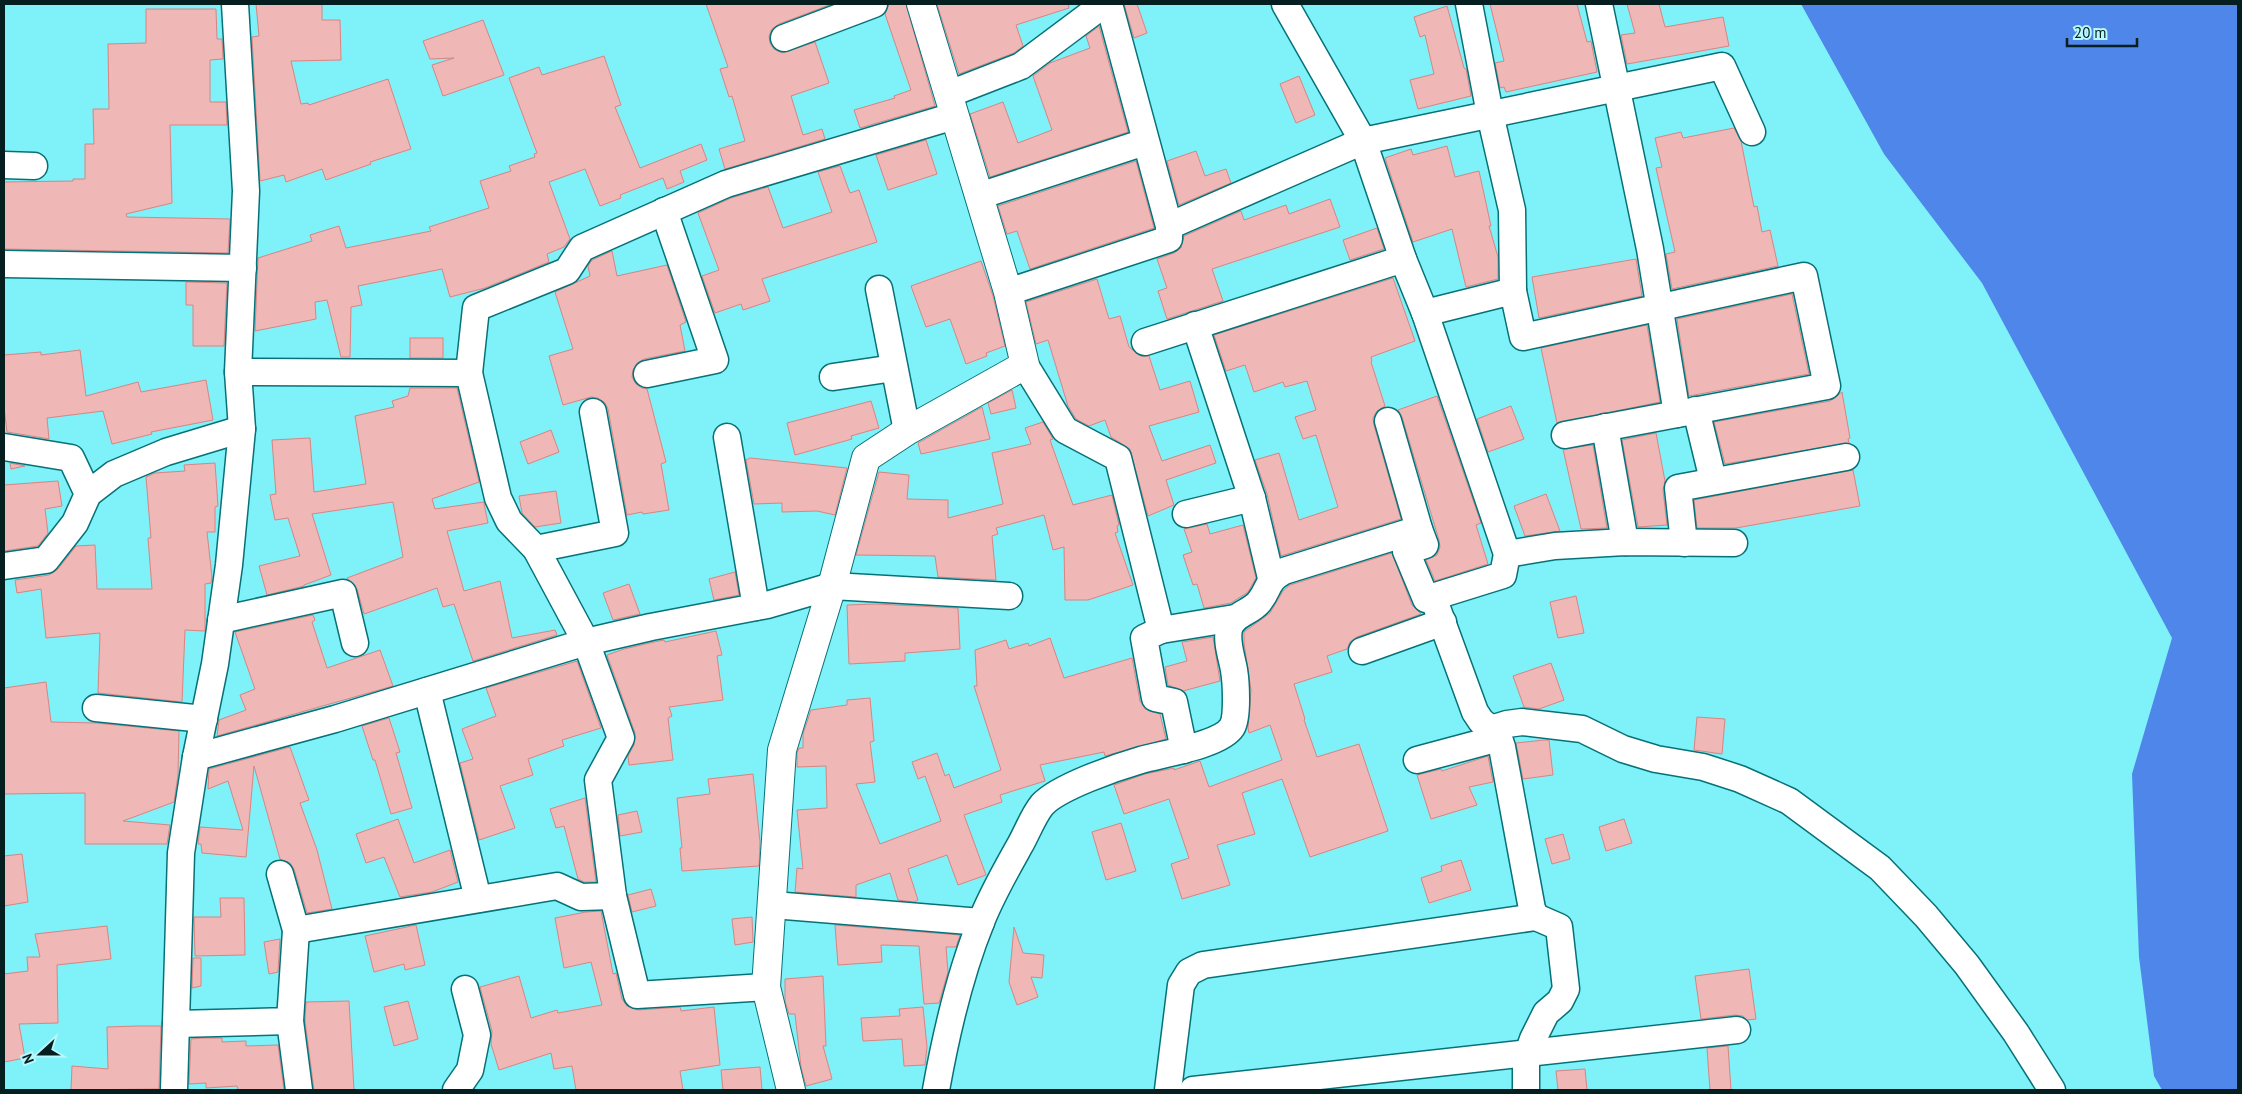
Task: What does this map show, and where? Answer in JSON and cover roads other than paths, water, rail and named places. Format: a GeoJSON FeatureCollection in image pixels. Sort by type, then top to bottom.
{"type":"FeatureCollection","features":[{"type":"Feature","properties":{"kind":"street"},"geometry":{"type":"LineString","coordinates":[[174,1090],[181,852],[196,757],[216,664],[229,565],[242,429],[238,372],[246,191],[235,4]]}},
{"type":"Feature","properties":{"kind":"street"},"geometry":{"type":"LineString","coordinates":[[784,38],[874,4]]}},
{"type":"Feature","properties":{"kind":"street"},"geometry":{"type":"LineString","coordinates":[[921,4],[1008,292],[1025,365],[1065,430],[1118,458],[1161,630]]}},
{"type":"Feature","properties":{"kind":"street"},"geometry":{"type":"LineString","coordinates":[[766,987],[637,995],[613,896],[598,780],[621,738],[586,642],[536,549],[508,521],[498,498],[469,373],[476,308],[568,271],[582,248],[726,184],[951,105],[1021,66],[1104,4]]}},
{"type":"Feature","properties":{"kind":"street"},"geometry":{"type":"LineString","coordinates":[[1008,292],[1169,239],[1169,226],[1109,4]]}},
{"type":"Feature","properties":{"kind":"street"},"geometry":{"type":"LineString","coordinates":[[1284,4],[1363,141],[1403,259],[1425,313],[1507,554],[1503,575],[1426,599],[1406,551],[1425,545],[1388,421]]}},
{"type":"Feature","properties":{"kind":"street"},"geometry":{"type":"LineString","coordinates":[[1469,4],[1490,114],[1512,210],[1513,291],[1523,337],[1804,276],[1827,386],[1565,435]]}},
{"type":"Feature","properties":{"kind":"street"},"geometry":{"type":"LineString","coordinates":[[1599,4],[1650,249],[1659,307],[1686,412],[1713,480]]}},
{"type":"Feature","properties":{"kind":"street"},"geometry":{"type":"LineString","coordinates":[[1169,226],[1363,141],[1722,66],[1752,132]]}},
{"type":"Feature","properties":{"kind":"street"},"geometry":{"type":"LineString","coordinates":[[979,196],[1145,142]]}},
{"type":"Feature","properties":{"kind":"street"},"geometry":{"type":"LineString","coordinates":[[4,166],[34,166]]}},
{"type":"Feature","properties":{"kind":"street"},"geometry":{"type":"LineString","coordinates":[[648,374],[715,360],[664,212]]}},
{"type":"Feature","properties":{"kind":"street"},"geometry":{"type":"LineString","coordinates":[[1145,342],[1403,259]]}},
{"type":"Feature","properties":{"kind":"street"},"geometry":{"type":"LineString","coordinates":[[4,264],[243,268]]}},
{"type":"Feature","properties":{"kind":"street"},"geometry":{"type":"LineString","coordinates":[[879,289],[907,431]]}},
{"type":"Feature","properties":{"kind":"street"},"geometry":{"type":"LineString","coordinates":[[1425,313],[1513,291]]}},
{"type":"Feature","properties":{"kind":"street"},"geometry":{"type":"LineString","coordinates":[[1195,325],[1252,498],[1272,578]]}},
{"type":"Feature","properties":{"kind":"street"},"geometry":{"type":"LineString","coordinates":[[791,1090],[766,987],[782,750],[832,586],[866,458],[907,431],[1025,365]]}},
{"type":"Feature","properties":{"kind":"street"},"geometry":{"type":"LineString","coordinates":[[833,377],[894,368]]}},
{"type":"Feature","properties":{"kind":"street"},"geometry":{"type":"LineString","coordinates":[[238,372],[469,373]]}},
{"type":"Feature","properties":{"kind":"street"},"geometry":{"type":"LineString","coordinates":[[536,549],[615,533],[593,412]]}},
{"type":"Feature","properties":{"kind":"street"},"geometry":{"type":"LineString","coordinates":[[1604,427],[1625,542]]}},
{"type":"Feature","properties":{"kind":"street"},"geometry":{"type":"LineString","coordinates":[[4,566],[46,560],[75,523],[88,494],[114,474],[166,452],[242,429]]}},
{"type":"Feature","properties":{"kind":"street"},"geometry":{"type":"LineString","coordinates":[[727,437],[756,607]]}},
{"type":"Feature","properties":{"kind":"street"},"geometry":{"type":"LineString","coordinates":[[4,446],[72,458],[88,494]]}},
{"type":"Feature","properties":{"kind":"street"},"geometry":{"type":"LineString","coordinates":[[1684,543],[1678,488],[1713,480],[1846,458]]}},
{"type":"Feature","properties":{"kind":"street"},"geometry":{"type":"LineString","coordinates":[[1186,514],[1252,498]]}},
{"type":"Feature","properties":{"kind":"street"},"geometry":{"type":"LineString","coordinates":[[1184,750],[1174,702],[1155,698],[1144,638],[1161,630],[1235,618],[1258,603],[1272,578],[1284,571],[1419,529]]}},
{"type":"Feature","properties":{"kind":"street"},"geometry":{"type":"LineString","coordinates":[[1507,554],[1555,546],[1625,542],[1734,543]]}},
{"type":"Feature","properties":{"kind":"street"},"geometry":{"type":"LineString","coordinates":[[196,757],[335,719],[586,642],[651,627],[756,607],[832,586],[1009,596]]}},
{"type":"Feature","properties":{"kind":"street"},"geometry":{"type":"LineString","coordinates":[[221,620],[343,593],[355,644]]}},
{"type":"Feature","properties":{"kind":"street"},"geometry":{"type":"LineString","coordinates":[[1433,597],[1475,712],[1481,721],[1495,734],[1532,909],[1536,917]]}},
{"type":"Feature","properties":{"kind":"street"},"geometry":{"type":"LineString","coordinates":[[936,1090],[943,1052],[962,976],[981,922],[1008,866],[1042,805],[1064,789],[1140,760],[1184,750],[1220,737],[1232,727],[1235,715],[1234,674],[1229,629],[1235,618]]}},
{"type":"Feature","properties":{"kind":"street"},"geometry":{"type":"LineString","coordinates":[[1362,651],[1443,622]]}},
{"type":"Feature","properties":{"kind":"street"},"geometry":{"type":"LineString","coordinates":[[427,691],[478,899]]}},
{"type":"Feature","properties":{"kind":"street"},"geometry":{"type":"LineString","coordinates":[[96,708],[204,719]]}},
{"type":"Feature","properties":{"kind":"street"},"geometry":{"type":"LineString","coordinates":[[1417,760],[1495,734],[1507,724],[1522,722],[1582,729],[1623,749],[1656,759],[1703,767],[1740,779],[1788,801],[1880,868],[1926,916],[1967,965],[2016,1033],[2052,1090]]}},
{"type":"Feature","properties":{"kind":"street"},"geometry":{"type":"LineString","coordinates":[[280,874],[296,930],[290,1021],[299,1090]]}},
{"type":"Feature","properties":{"kind":"street"},"geometry":{"type":"LineString","coordinates":[[296,930],[557,886],[582,897],[613,896]]}},
{"type":"Feature","properties":{"kind":"street"},"geometry":{"type":"LineString","coordinates":[[773,905],[981,922]]}},
{"type":"Feature","properties":{"kind":"street"},"geometry":{"type":"LineString","coordinates":[[1168,1090],[1181,985],[1189,972],[1203,966],[1536,917],[1559,927],[1566,989],[1560,1000],[1546,1013],[1528,1052],[1526,1059],[1526,1090]]}},
{"type":"Feature","properties":{"kind":"street"},"geometry":{"type":"LineString","coordinates":[[456,1090],[470,1070],[477,1035],[465,989]]}},
{"type":"Feature","properties":{"kind":"street"},"geometry":{"type":"LineString","coordinates":[[176,1024],[290,1021]]}},
{"type":"Feature","properties":{"kind":"street"},"geometry":{"type":"LineString","coordinates":[[1193,1090],[1737,1030]]}},
{"type":"Feature","properties":{"kind":"water"},"geometry":{"type":"Polygon","coordinates":[[[1801,4],[2238,4],[2238,1090],[2162,1090],[2154,1076],[2139,957],[2132,774],[2172,638],[1982,283],[1884,154],[1801,4]]]}}]}
